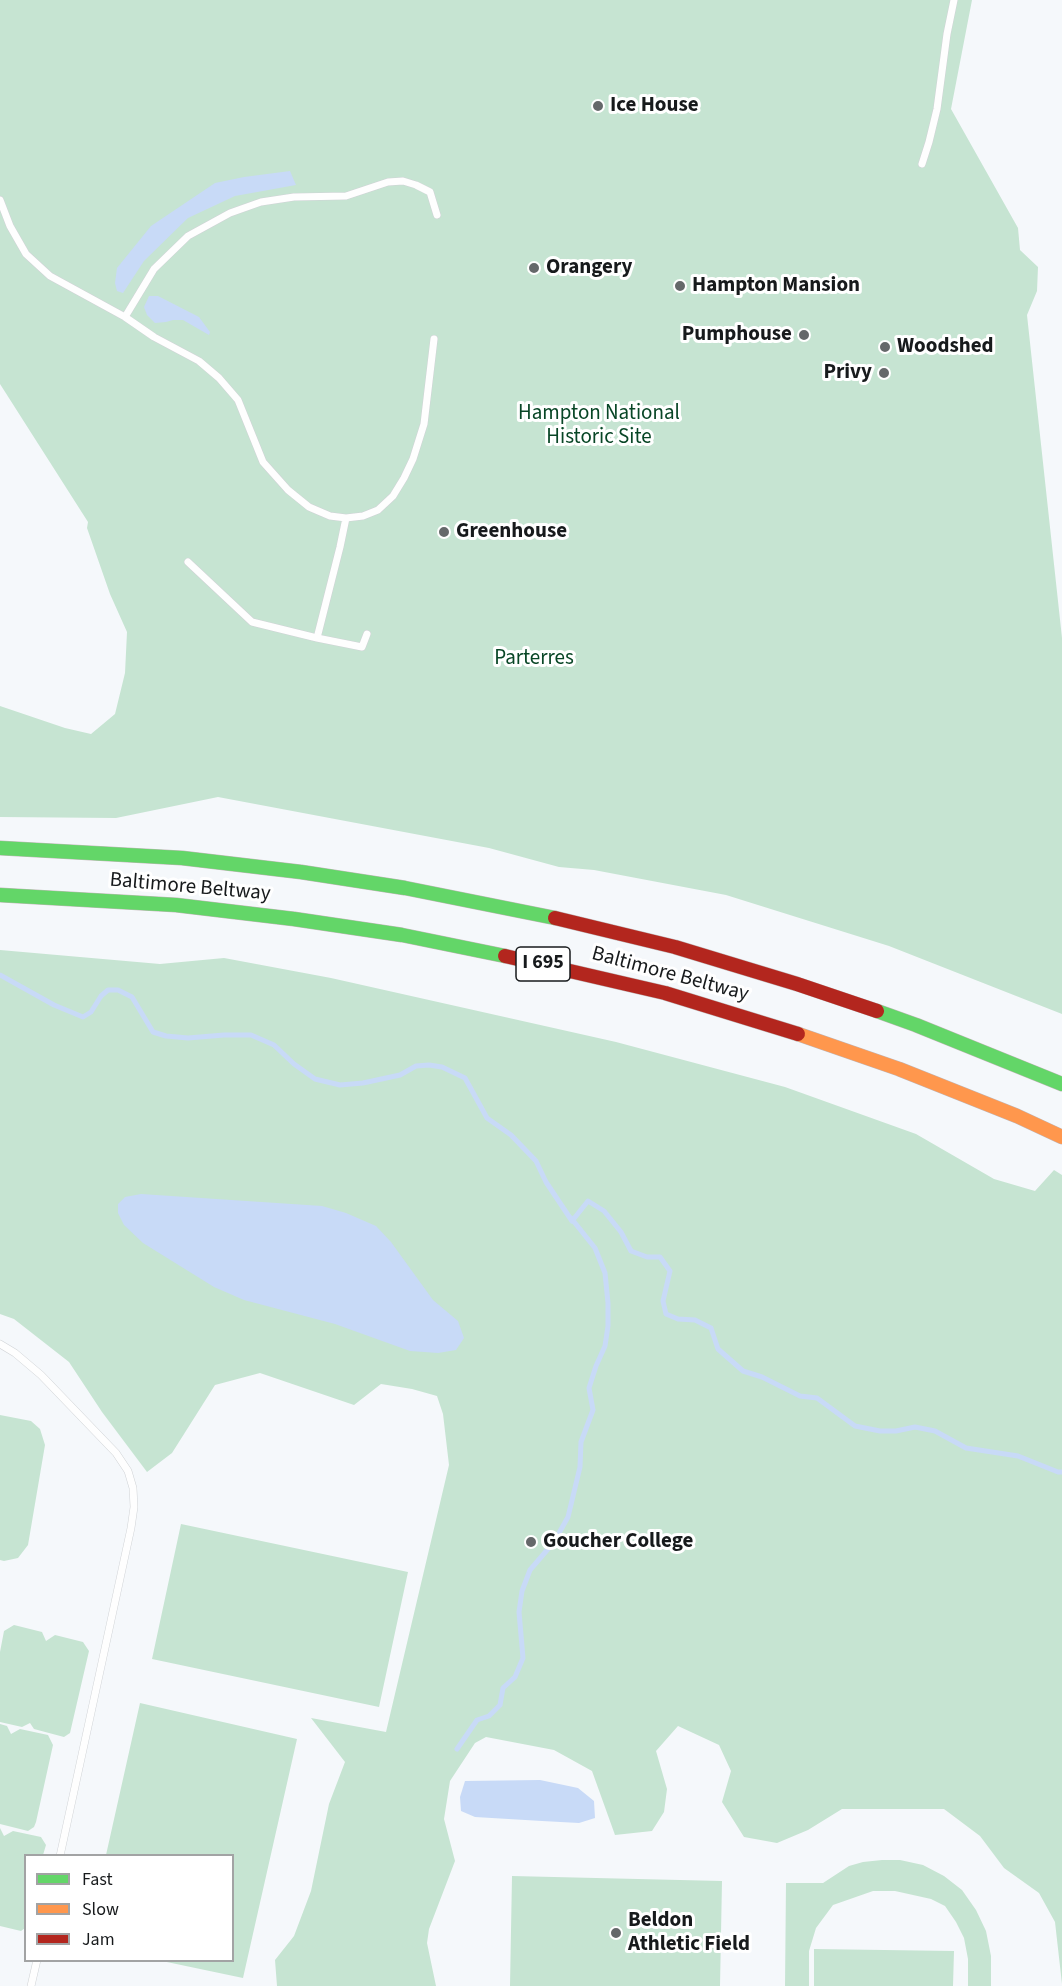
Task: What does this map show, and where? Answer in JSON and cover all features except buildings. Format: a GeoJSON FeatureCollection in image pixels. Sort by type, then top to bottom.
{"type":"FeatureCollection","features":[{"type":"Feature","properties":{"kind":"highway","name":"Baltimore Beltway"},"geometry":{"type":"LineString","coordinates":[[0,848],[182,858],[289,870],[405,888],[555,918],[675,947],[797,984],[916,1025],[1062,1084]]}},
{"type":"Feature","properties":{"kind":"highway","name":"Baltimore Beltway"},"geometry":{"type":"LineString","coordinates":[[0,895],[176,905],[294,919],[402,935],[548,965],[665,993],[782,1029],[899,1070],[1062,1137]]}},
{"type":"Feature","properties":{"kind":"lane"},"geometry":{"type":"LineString","coordinates":[[922,164],[937,110],[954,0]]}},
{"type":"Feature","properties":{"kind":"lane"},"geometry":{"type":"LineString","coordinates":[[125,317],[154,269],[188,236],[230,213],[261,202],[294,197],[346,196],[388,182],[403,182],[430,192],[437,215]]}},
{"type":"Feature","properties":{"kind":"lane"},"geometry":{"type":"LineString","coordinates":[[0,200],[10,226],[26,254],[50,276],[199,361],[219,378],[238,400],[263,462],[288,490],[309,507],[330,516],[346,518],[363,516],[378,510],[393,496],[404,478],[413,459],[424,424],[434,339]]}},
{"type":"Feature","properties":{"kind":"lane"},"geometry":{"type":"LineString","coordinates":[[317,639],[346,518]]}},
{"type":"Feature","properties":{"kind":"lane"},"geometry":{"type":"LineString","coordinates":[[188,562],[252,622],[317,639],[362,647],[367,634]]}},
{"type":"Feature","properties":{"kind":"lane"},"geometry":{"type":"LineString","coordinates":[[0,1344],[15,1353],[41,1375],[116,1453],[128,1472],[133,1488],[134,1507],[130,1528],[60,1854]]}},
{"type":"Feature","properties":{"kind":"lane"},"geometry":{"type":"LineString","coordinates":[[31,1986],[37,1962]]}},
{"type":"Feature","properties":{"kind":"green space","name":"Hampton National Historic Site"},"geometry":{"type":"Polygon","coordinates":[[[0,0],[972,0],[951,109],[1018,228],[1020,250],[1038,267],[1037,291],[1027,315],[1062,638],[1062,1014],[889,946],[726,895],[594,870],[559,867],[489,848],[218,797],[116,818],[0,817],[0,706],[65,728],[91,734],[115,714],[125,673],[127,632],[110,594],[87,528],[88,522],[0,384],[0,0]]]}},
{"type":"Feature","properties":{"kind":"green space","name":"Goucher College"},"geometry":{"type":"Polygon","coordinates":[[[0,950],[160,964],[224,958],[331,978],[616,1042],[785,1087],[916,1134],[994,1179],[1035,1191],[1054,1170],[1062,1175],[1062,1984],[1055,1922],[1039,1893],[1004,1868],[980,1836],[944,1809],[842,1809],[808,1830],[777,1843],[744,1837],[722,1802],[731,1771],[719,1745],[678,1726],[656,1751],[667,1789],[664,1812],[652,1831],[615,1835],[592,1771],[554,1750],[486,1737],[475,1743],[450,1781],[444,1819],[455,1861],[429,1929],[427,1943],[436,1986],[277,1986],[275,1960],[294,1936],[311,1891],[329,1804],[345,1762],[311,1718],[386,1732],[449,1465],[443,1414],[437,1396],[412,1389],[381,1384],[354,1405],[260,1373],[215,1385],[172,1453],[147,1472],[102,1412],[69,1362],[14,1319],[0,1314],[0,950]]]}},
{"type":"Feature","properties":{"kind":"green space"},"geometry":{"type":"Polygon","coordinates":[[[0,1415],[31,1421],[40,1429],[45,1445],[28,1545],[18,1558],[4,1561],[0,1560],[0,1415]]]}},
{"type":"Feature","properties":{"kind":"green space"},"geometry":{"type":"Polygon","coordinates":[[[181,1524],[408,1572],[379,1707],[152,1659],[181,1524]]]}},
{"type":"Feature","properties":{"kind":"green space"},"geometry":{"type":"Polygon","coordinates":[[[14,1625],[42,1632],[46,1641],[55,1635],[83,1642],[89,1651],[70,1733],[64,1737],[34,1729],[30,1723],[22,1727],[0,1722],[0,1652],[4,1631],[14,1625]]]}},
{"type":"Feature","properties":{"kind":"green space"},"geometry":{"type":"Polygon","coordinates":[[[140,1703],[297,1739],[243,1978],[167,1962],[234,1962],[234,1854],[106,1854],[140,1703]]]}},
{"type":"Feature","properties":{"kind":"green space"},"geometry":{"type":"Polygon","coordinates":[[[0,1724],[7,1726],[11,1734],[20,1729],[48,1735],[53,1745],[36,1822],[34,1827],[28,1831],[0,1824],[0,1724]]]}},
{"type":"Feature","properties":{"kind":"green space"},"geometry":{"type":"Polygon","coordinates":[[[0,1828],[4,1836],[13,1831],[41,1837],[46,1845],[43,1854],[24,1854],[24,1929],[21,1931],[0,1926],[0,1828]]]}},
{"type":"Feature","properties":{"kind":"green space"},"geometry":{"type":"Polygon","coordinates":[[[882,1860],[900,1860],[923,1865],[944,1876],[962,1890],[976,1910],[986,1931],[991,1956],[991,1986],[968,1986],[968,1959],[964,1938],[945,1906],[931,1899],[895,1891],[873,1891],[833,1905],[816,1928],[809,1951],[809,1986],[785,1986],[786,1883],[823,1883],[849,1866],[882,1860]]]}},
{"type":"Feature","properties":{"kind":"green space","name":"Beldon Athletic Field"},"geometry":{"type":"Polygon","coordinates":[[[512,1876],[722,1881],[720,1986],[510,1986],[512,1876]]]}},
{"type":"Feature","properties":{"kind":"green space"},"geometry":{"type":"Polygon","coordinates":[[[814,1949],[954,1951],[953,1986],[814,1986],[814,1949]]]}},
{"type":"Feature","properties":{"kind":"water"},"geometry":{"type":"Polygon","coordinates":[[[290,171],[296,185],[235,196],[188,218],[144,261],[123,293],[117,291],[115,283],[117,268],[151,226],[215,183],[290,171]]]}},
{"type":"Feature","properties":{"kind":"water"},"geometry":{"type":"Polygon","coordinates":[[[149,296],[158,296],[199,317],[210,332],[209,335],[183,320],[155,323],[147,315],[144,307],[149,296]]]}},
{"type":"Feature","properties":{"kind":"water"},"geometry":{"type":"Polygon","coordinates":[[[141,1194],[322,1206],[376,1226],[391,1242],[433,1300],[458,1321],[464,1338],[456,1350],[438,1353],[410,1351],[335,1324],[244,1300],[214,1287],[143,1243],[124,1225],[118,1213],[118,1204],[125,1197],[141,1194]]]}},
{"type":"Feature","properties":{"kind":"water"},"geometry":{"type":"Polygon","coordinates":[[[540,1780],[578,1788],[594,1801],[595,1818],[579,1823],[475,1817],[461,1811],[460,1797],[465,1781],[540,1780]]]}},
{"type":"Feature","properties":{"kind":"waterway"},"geometry":{"type":"LineString","coordinates":[[0,975],[54,1005],[83,1017],[91,1012],[101,996],[108,990],[118,990],[132,997],[153,1032],[188,1038],[251,1035],[274,1045],[294,1064],[315,1079],[340,1085],[363,1083],[400,1075],[416,1066],[442,1067],[465,1078],[487,1118],[511,1135],[536,1161],[546,1182],[572,1221],[588,1201],[604,1211],[621,1232],[631,1251],[647,1257],[660,1257],[670,1271],[663,1301],[666,1314],[678,1319],[695,1320],[711,1328],[718,1349],[743,1371],[762,1377],[800,1396],[817,1398],[855,1426],[880,1431],[896,1431],[915,1427],[935,1431],[966,1448],[1018,1456],[1062,1472]]}},
{"type":"Feature","properties":{"kind":"waterway"},"geometry":{"type":"LineString","coordinates":[[457,1749],[477,1720],[489,1716],[500,1705],[503,1688],[515,1677],[523,1658],[519,1612],[522,1591],[530,1570],[554,1542],[568,1517],[580,1467],[581,1442],[593,1410],[589,1388],[605,1346],[608,1326],[605,1273],[595,1248],[571,1218]]}},
{"type":"Feature","properties":{"kind":"traffic: fast"},"geometry":{"type":"LineString","coordinates":[[0,848],[182,858],[301,872],[405,888],[555,918]]}},
{"type":"Feature","properties":{"kind":"traffic: fast"},"geometry":{"type":"LineString","coordinates":[[0,895],[176,905],[294,919],[402,935],[505,956]]}},
{"type":"Feature","properties":{"kind":"traffic: fast"},"geometry":{"type":"LineString","coordinates":[[877,1011],[1062,1084]]}},
{"type":"Feature","properties":{"kind":"traffic: slow"},"geometry":{"type":"LineString","coordinates":[[798,1034],[899,1069],[1017,1116],[1062,1137]]}},
{"type":"Feature","properties":{"kind":"traffic: jam"},"geometry":{"type":"LineString","coordinates":[[555,918],[675,947],[877,1011]]}},
{"type":"Feature","properties":{"kind":"traffic: jam"},"geometry":{"type":"LineString","coordinates":[[505,956],[665,993],[798,1034]]}},
{"type":"Feature","properties":{"kind":"place","name":"Ice House"},"geometry":{"type":"Point","coordinates":[598,106]}},
{"type":"Feature","properties":{"kind":"place","name":"Orangery"},"geometry":{"type":"Point","coordinates":[534,268]}},
{"type":"Feature","properties":{"kind":"place","name":"Hampton Mansion"},"geometry":{"type":"Point","coordinates":[680,286]}},
{"type":"Feature","properties":{"kind":"place","name":"Pumphouse"},"geometry":{"type":"Point","coordinates":[804,335]}},
{"type":"Feature","properties":{"kind":"place","name":"Woodshed"},"geometry":{"type":"Point","coordinates":[885,347]}},
{"type":"Feature","properties":{"kind":"place","name":"Privy"},"geometry":{"type":"Point","coordinates":[884,373]}},
{"type":"Feature","properties":{"kind":"place","name":"Greenhouse"},"geometry":{"type":"Point","coordinates":[444,532]}},
{"type":"Feature","properties":{"kind":"place","name":"Goucher College"},"geometry":{"type":"Point","coordinates":[531,1542]}},
{"type":"Feature","properties":{"kind":"place","name":"Beldon Athletic Field"},"geometry":{"type":"Point","coordinates":[616,1933]}},
{"type":"Feature","properties":{"kind":"park label","name":"Parterres"},"geometry":{"type":"Point","coordinates":[534,659]}}]}
